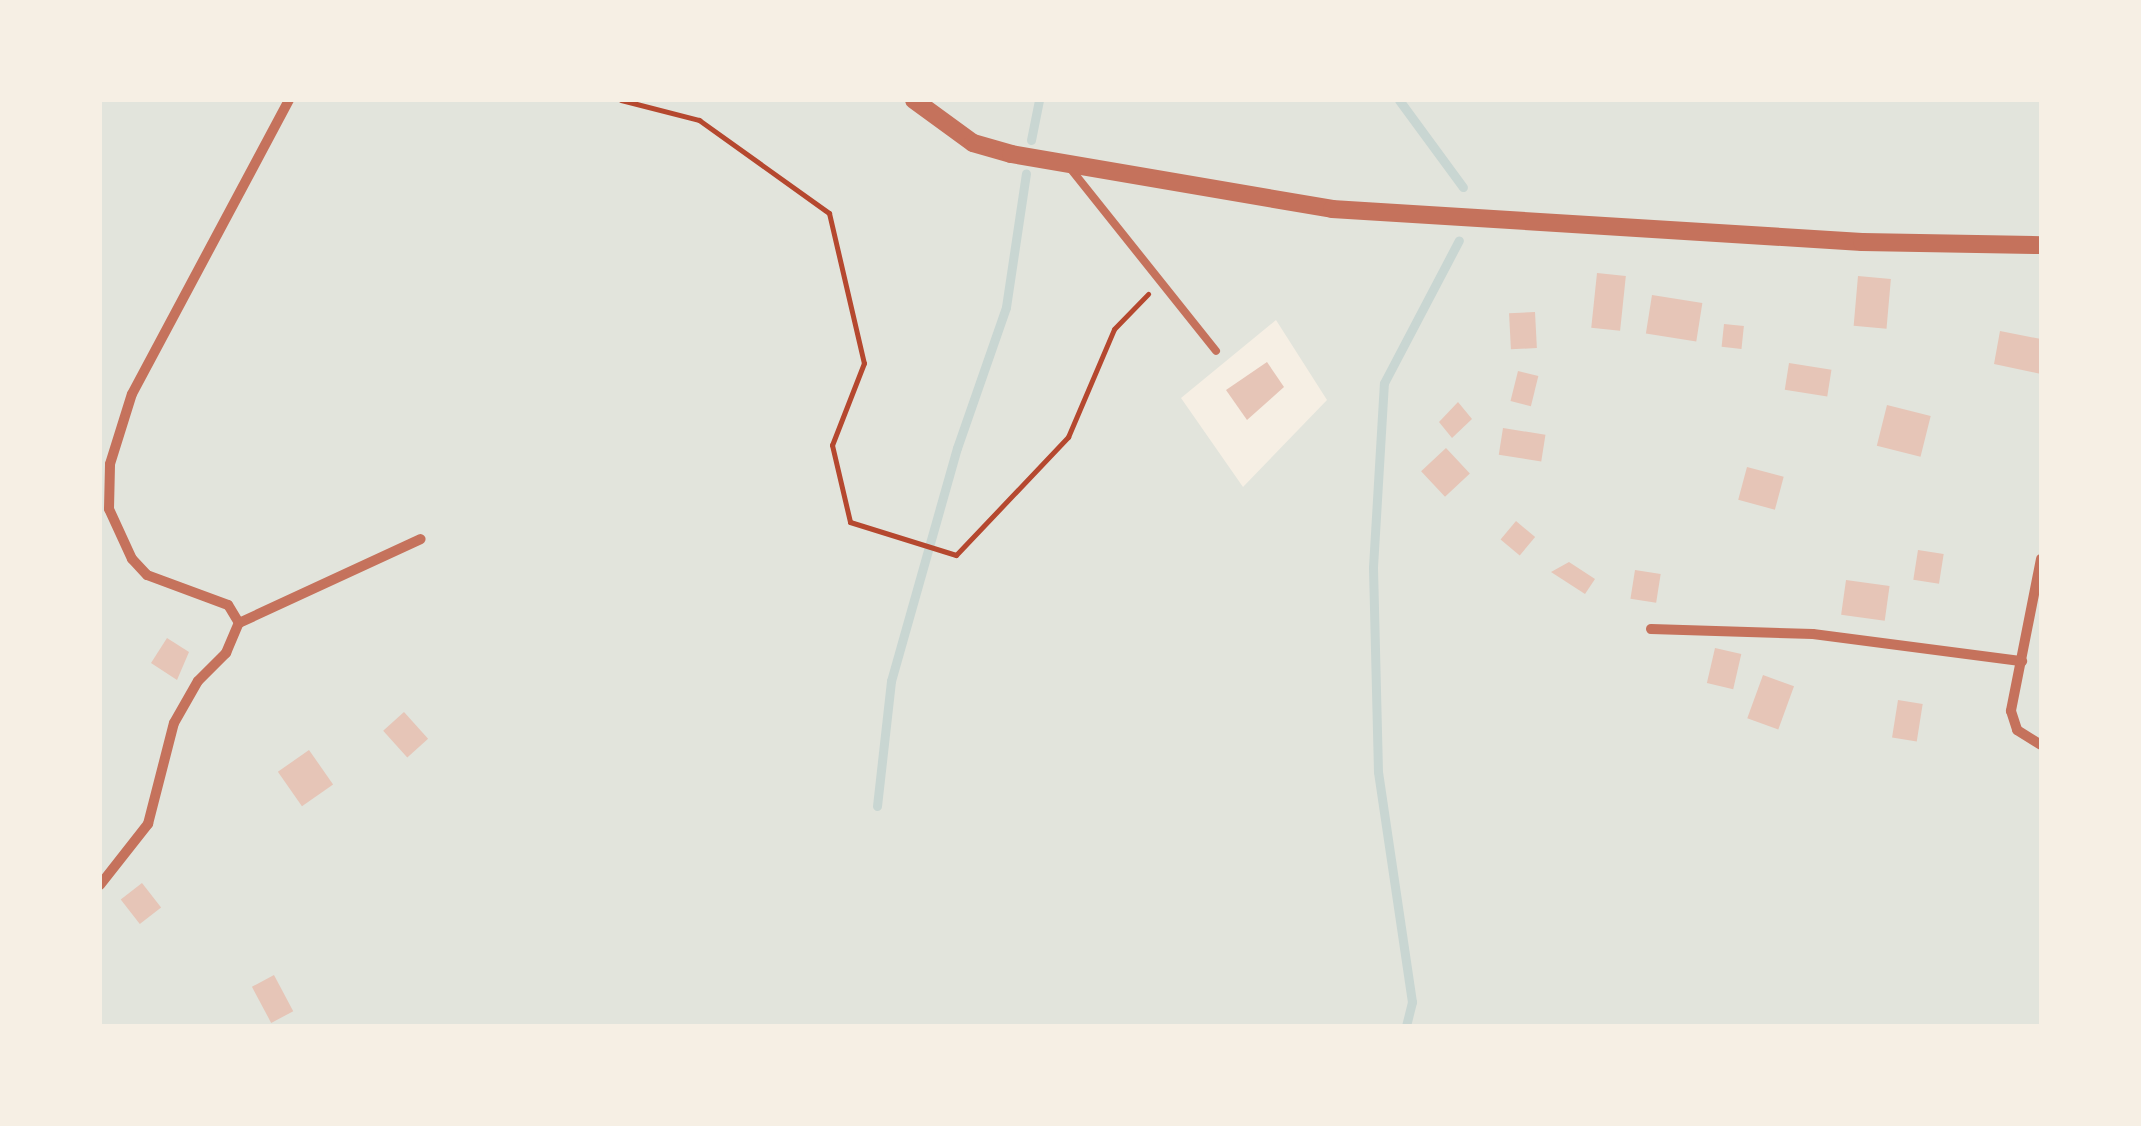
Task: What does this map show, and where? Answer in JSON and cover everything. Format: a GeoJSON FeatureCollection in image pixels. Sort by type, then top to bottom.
{"type":"FeatureCollection","features":[{"type":"Feature","properties":{"kind":"street"},"geometry":{"type":"LineString","coordinates":[[239,623],[228,606],[147,575],[132,559],[108,509],[110,464],[132,394],[290,100]]}},
{"type":"Feature","properties":{"kind":"street"},"geometry":{"type":"LineString","coordinates":[[914,100],[974,143],[1068,164],[1332,208],[1862,242],[2041,246]]}},
{"type":"Feature","properties":{"kind":"street"},"geometry":{"type":"LineString","coordinates":[[100,885],[148,824],[174,724],[198,681],[226,653],[239,623],[421,539]]}},
{"type":"Feature","properties":{"kind":"street"},"geometry":{"type":"LineString","coordinates":[[2041,559],[2011,711],[2017,730],[2041,746]]}},
{"type":"Feature","properties":{"kind":"street"},"geometry":{"type":"LineString","coordinates":[[1651,629],[1813,634],[2022,661]]}},
{"type":"Feature","properties":{"kind":"lane"},"geometry":{"type":"LineString","coordinates":[[1068,164],[1216,352]]}},
{"type":"Feature","properties":{"kind":"path"},"geometry":{"type":"LineString","coordinates":[[621,100],[699,120],[828,213],[864,363],[832,445],[850,522],[956,554],[1068,437],[1114,329],[1161,281]]}},
{"type":"Feature","properties":{"kind":"shaded area"},"geometry":{"type":"Polygon","coordinates":[[[100,100],[2041,100],[2041,1026],[100,1026],[100,100]],[[1276,320],[1181,398],[1243,487],[1327,400],[1276,320]]]}},
{"type":"Feature","properties":{"kind":"building"},"geometry":{"type":"Polygon","coordinates":[[[1597,273],[1626,276],[1620,331],[1591,328],[1597,273]]]}},
{"type":"Feature","properties":{"kind":"building"},"geometry":{"type":"Polygon","coordinates":[[[1858,276],[1891,279],[1887,329],[1854,326],[1858,276]]]}},
{"type":"Feature","properties":{"kind":"building"},"geometry":{"type":"Polygon","coordinates":[[[1652,295],[1702,303],[1696,341],[1646,334],[1652,295]]]}},
{"type":"Feature","properties":{"kind":"building"},"geometry":{"type":"Polygon","coordinates":[[[1535,312],[1537,348],[1511,349],[1509,313],[1535,312]]]}},
{"type":"Feature","properties":{"kind":"building"},"geometry":{"type":"Polygon","coordinates":[[[1724,324],[1744,326],[1741,349],[1722,347],[1724,324]]]}},
{"type":"Feature","properties":{"kind":"building"},"geometry":{"type":"Polygon","coordinates":[[[2000,331],[2041,339],[2041,374],[1994,364],[2000,331]]]}},
{"type":"Feature","properties":{"kind":"building"},"geometry":{"type":"Polygon","coordinates":[[[1267,362],[1284,387],[1247,420],[1226,390],[1267,362]]]}},
{"type":"Feature","properties":{"kind":"building"},"geometry":{"type":"Polygon","coordinates":[[[1789,363],[1831,370],[1827,396],[1785,390],[1789,363]]]}},
{"type":"Feature","properties":{"kind":"building"},"geometry":{"type":"Polygon","coordinates":[[[1518,371],[1538,376],[1531,406],[1511,401],[1518,371]]]}},
{"type":"Feature","properties":{"kind":"building"},"geometry":{"type":"Polygon","coordinates":[[[1458,402],[1472,419],[1452,438],[1439,422],[1458,402]]]}},
{"type":"Feature","properties":{"kind":"building"},"geometry":{"type":"Polygon","coordinates":[[[1887,405],[1931,416],[1921,457],[1877,446],[1887,405]]]}},
{"type":"Feature","properties":{"kind":"building"},"geometry":{"type":"Polygon","coordinates":[[[1503,428],[1545,435],[1541,461],[1499,455],[1503,428]]]}},
{"type":"Feature","properties":{"kind":"building"},"geometry":{"type":"Polygon","coordinates":[[[1446,448],[1470,474],[1445,497],[1421,471],[1446,448]]]}},
{"type":"Feature","properties":{"kind":"building"},"geometry":{"type":"Polygon","coordinates":[[[1747,467],[1784,477],[1775,510],[1738,500],[1747,467]]]}},
{"type":"Feature","properties":{"kind":"building"},"geometry":{"type":"Polygon","coordinates":[[[1516,521],[1535,537],[1520,555],[1501,539],[1516,521]]]}},
{"type":"Feature","properties":{"kind":"building"},"geometry":{"type":"Polygon","coordinates":[[[1918,550],[1944,554],[1939,584],[1913,580],[1918,550]]]}},
{"type":"Feature","properties":{"kind":"building"},"geometry":{"type":"Polygon","coordinates":[[[1569,562],[1595,579],[1585,594],[1551,572],[1569,562]]]}},
{"type":"Feature","properties":{"kind":"building"},"geometry":{"type":"Polygon","coordinates":[[[1635,570],[1661,574],[1656,603],[1630,599],[1635,570]]]}},
{"type":"Feature","properties":{"kind":"building"},"geometry":{"type":"Polygon","coordinates":[[[1846,580],[1890,586],[1885,621],[1841,615],[1846,580]]]}},
{"type":"Feature","properties":{"kind":"building"},"geometry":{"type":"Polygon","coordinates":[[[167,638],[189,652],[177,680],[151,663],[167,638]]]}},
{"type":"Feature","properties":{"kind":"building"},"geometry":{"type":"Polygon","coordinates":[[[1715,648],[1741,654],[1733,689],[1707,683],[1715,648]]]}},
{"type":"Feature","properties":{"kind":"building"},"geometry":{"type":"Polygon","coordinates":[[[1763,675],[1794,686],[1778,730],[1747,718],[1763,675]]]}},
{"type":"Feature","properties":{"kind":"building"},"geometry":{"type":"Polygon","coordinates":[[[1898,700],[1923,704],[1917,741],[1892,738],[1898,700]]]}},
{"type":"Feature","properties":{"kind":"building"},"geometry":{"type":"Polygon","coordinates":[[[404,712],[428,739],[407,757],[383,731],[404,712]]]}},
{"type":"Feature","properties":{"kind":"building"},"geometry":{"type":"Polygon","coordinates":[[[309,750],[333,784],[302,806],[278,772],[309,750]]]}},
{"type":"Feature","properties":{"kind":"building"},"geometry":{"type":"Polygon","coordinates":[[[142,883],[161,907],[140,924],[121,900],[142,883]]]}},
{"type":"Feature","properties":{"kind":"building"},"geometry":{"type":"Polygon","coordinates":[[[274,975],[293,1011],[271,1023],[252,987],[274,975]]]}},
{"type":"Feature","properties":{"kind":"waterway"},"geometry":{"type":"LineString","coordinates":[[1031,140],[1039,100]]}},
{"type":"Feature","properties":{"kind":"waterway"},"geometry":{"type":"LineString","coordinates":[[1399,100],[1463,187]]}},
{"type":"Feature","properties":{"kind":"waterway"},"geometry":{"type":"LineString","coordinates":[[877,806],[891,681],[957,448],[1006,307],[1026,173]]}},
{"type":"Feature","properties":{"kind":"waterway"},"geometry":{"type":"LineString","coordinates":[[1406,1026],[1412,1002],[1378,772],[1373,567],[1384,383],[1459,240]]}}]}
